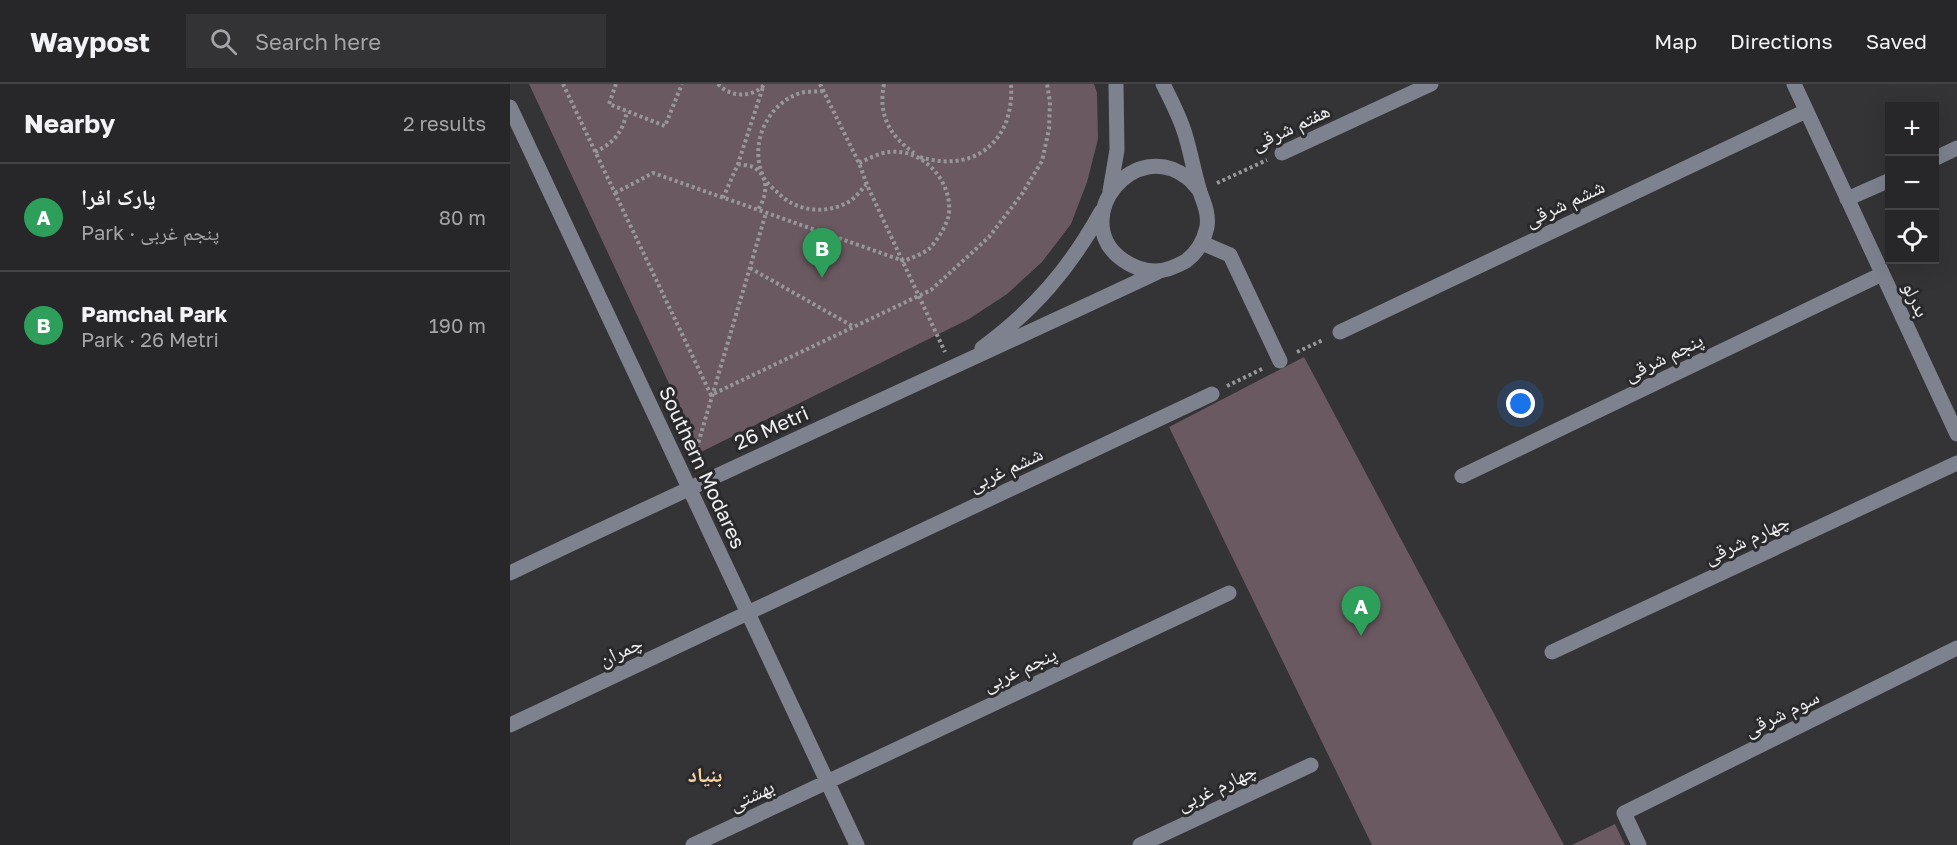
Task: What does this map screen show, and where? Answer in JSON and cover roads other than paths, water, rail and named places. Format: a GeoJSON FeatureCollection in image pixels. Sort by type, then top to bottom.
{"type":"FeatureCollection","features":[{"type":"Feature","properties":{"kind":"street"},"geometry":{"type":"LineString","coordinates":[[1110,193],[1117,150],[1116,84]]}},
{"type":"Feature","properties":{"kind":"street"},"geometry":{"type":"LineString","coordinates":[[1163,84],[1185,133],[1206,208],[1207,226],[1202,243],[1191,257],[1176,267],[1158,272],[1142,270],[1127,264],[1115,254],[1104,232],[1103,208],[1110,193],[1121,179],[1137,170],[1154,167],[1172,169],[1188,178],[1200,191]]}},
{"type":"Feature","properties":{"kind":"street","name":"هفتم شرقی"},"geometry":{"type":"LineString","coordinates":[[1282,153],[1431,84]]}},
{"type":"Feature","properties":{"kind":"street","name":"بدرلو"},"geometry":{"type":"LineString","coordinates":[[1794,84],[1957,434]]}},
{"type":"Feature","properties":{"kind":"street","name":"Southern Modares"},"geometry":{"type":"LineString","coordinates":[[510,107],[857,845]]}},
{"type":"Feature","properties":{"kind":"street","name":"ششم شرقی"},"geometry":{"type":"LineString","coordinates":[[1340,332],[1806,111]]}},
{"type":"Feature","properties":{"kind":"street"},"geometry":{"type":"LineString","coordinates":[[1939,157],[1957,148]]}},
{"type":"Feature","properties":{"kind":"street"},"geometry":{"type":"LineString","coordinates":[[1847,199],[1885,182]]}},
{"type":"Feature","properties":{"kind":"street","name":"26 Metri"},"geometry":{"type":"LineString","coordinates":[[953,369],[1023,316],[1081,248],[1103,208]]}},
{"type":"Feature","properties":{"kind":"street"},"geometry":{"type":"LineString","coordinates":[[1202,243],[1230,255],[1280,360]]}},
{"type":"Feature","properties":{"kind":"street","name":"26 Metri"},"geometry":{"type":"LineString","coordinates":[[510,573],[688,485],[953,369],[1158,272]]}},
{"type":"Feature","properties":{"kind":"street","name":"پنجم شرقی"},"geometry":{"type":"LineString","coordinates":[[1462,476],[1882,274]]}},
{"type":"Feature","properties":{"kind":"street","name":"ششم غربی"},"geometry":{"type":"LineString","coordinates":[[748,613],[1212,394]]}},
{"type":"Feature","properties":{"kind":"street","name":"چهارم شرقی"},"geometry":{"type":"LineString","coordinates":[[1552,652],[1957,463]]}},
{"type":"Feature","properties":{"kind":"street","name":"پنجم غربی"},"geometry":{"type":"LineString","coordinates":[[827,781],[1229,593]]}},
{"type":"Feature","properties":{"kind":"street","name":"چمران"},"geometry":{"type":"LineString","coordinates":[[510,725],[748,613]]}},
{"type":"Feature","properties":{"kind":"street","name":"سوم شرقی"},"geometry":{"type":"LineString","coordinates":[[1640,845],[1624,813],[1957,648]]}},
{"type":"Feature","properties":{"kind":"street","name":"چهارم غربی"},"geometry":{"type":"LineString","coordinates":[[1140,845],[1311,765]]}},
{"type":"Feature","properties":{"kind":"street","name":"بهشتی"},"geometry":{"type":"LineString","coordinates":[[693,845],[827,781]]}},
{"type":"Feature","properties":{"kind":"place","name":"Pamchal Park"},"geometry":{"type":"Point","coordinates":[822,278]}},
{"type":"Feature","properties":{"kind":"place","name":"پارک افرا"},"geometry":{"type":"Point","coordinates":[1361,636]}},
{"type":"Feature","properties":{"kind":"district","name":"بنیاد"},"geometry":{"type":"Point","coordinates":[705,774]}}]}
